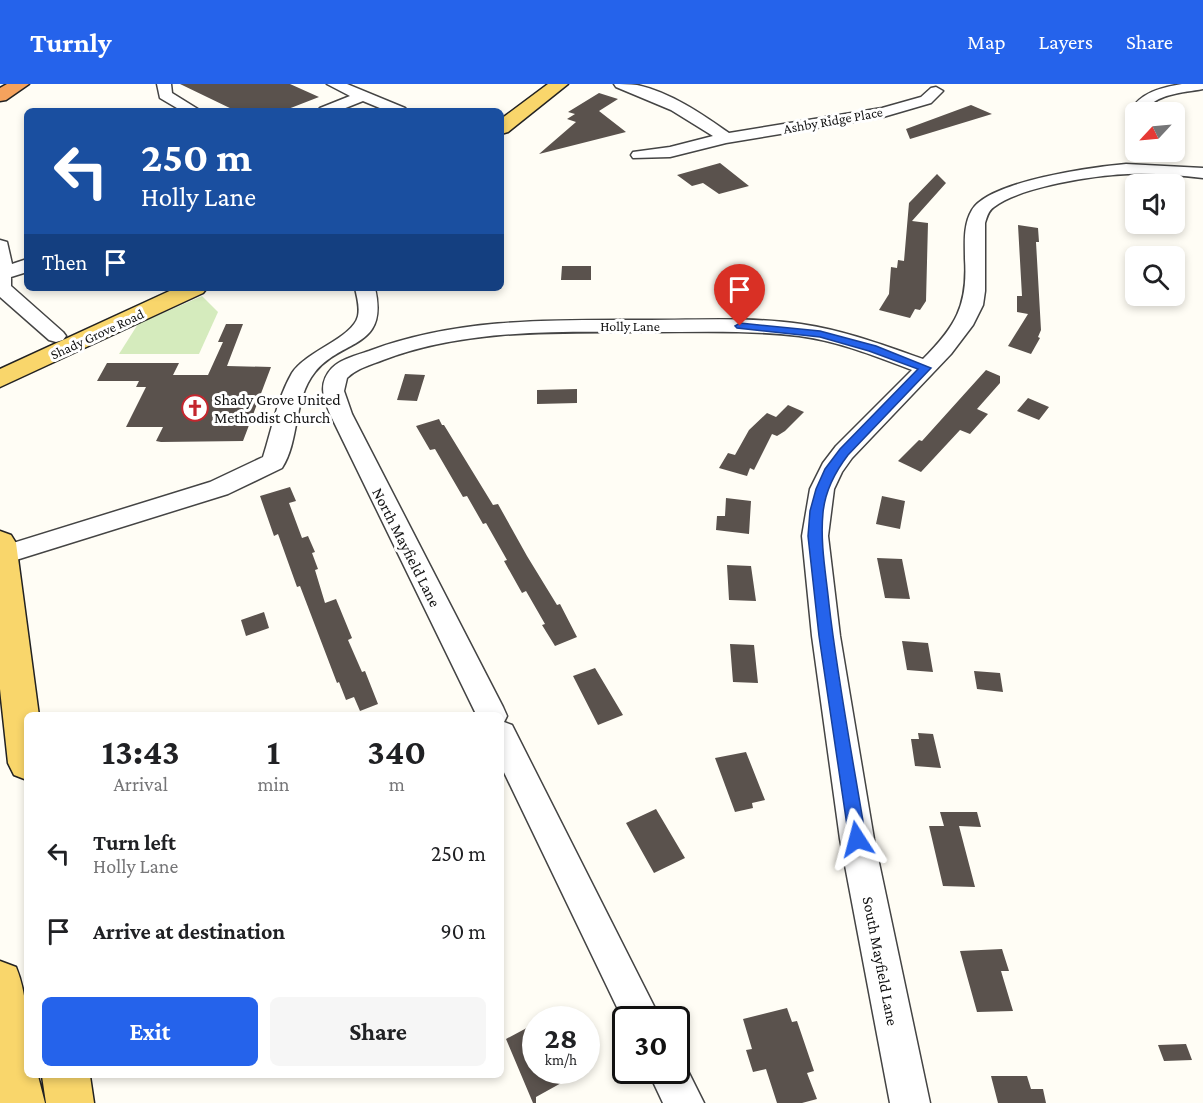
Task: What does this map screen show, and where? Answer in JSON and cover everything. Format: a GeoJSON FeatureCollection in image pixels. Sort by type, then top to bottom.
{"type":"FeatureCollection","features":[{"type":"Feature","properties":{"kind":"highway"},"geometry":{"type":"LineString","coordinates":[[0,96],[20,84]]}},
{"type":"Feature","properties":{"kind":"main road"},"geometry":{"type":"LineString","coordinates":[[504,113],[557,84]]}},
{"type":"Feature","properties":{"kind":"main road"},"geometry":{"type":"LineString","coordinates":[[504,126],[557,84]]}},
{"type":"Feature","properties":{"kind":"main road","name":"Shady Grove Road"},"geometry":{"type":"LineString","coordinates":[[0,362],[154,291]]}},
{"type":"Feature","properties":{"kind":"main road","name":"Shady Grove Road"},"geometry":{"type":"LineString","coordinates":[[0,379],[189,291]]}},
{"type":"Feature","properties":{"kind":"main road"},"geometry":{"type":"LineString","coordinates":[[0,548],[24,739]]}},
{"type":"Feature","properties":{"kind":"main road"},"geometry":{"type":"LineString","coordinates":[[0,983],[5,1040],[21,1103]]}},
{"type":"Feature","properties":{"kind":"main road"},"geometry":{"type":"LineString","coordinates":[[66,1078],[70,1103]]}},
{"type":"Feature","properties":{"kind":"street"},"geometry":{"type":"LineString","coordinates":[[164,84],[165,95],[188,108]]}},
{"type":"Feature","properties":{"kind":"street"},"geometry":{"type":"LineString","coordinates":[[334,84],[392,108]]}},
{"type":"Feature","properties":{"kind":"street"},"geometry":{"type":"LineString","coordinates":[[621,84],[666,99],[726,138]]}},
{"type":"Feature","properties":{"kind":"street"},"geometry":{"type":"LineString","coordinates":[[1145,102],[1152,97],[1203,86]]}},
{"type":"Feature","properties":{"kind":"street","name":"Ashby Ridge Place"},"geometry":{"type":"LineString","coordinates":[[639,155],[670,152],[726,138],[883,112],[926,100],[936,91]]}},
{"type":"Feature","properties":{"kind":"street"},"geometry":{"type":"LineString","coordinates":[[332,108],[362,96]]}},
{"type":"Feature","properties":{"kind":"street","name":"South Mayfield Lane"},"geometry":{"type":"LineString","coordinates":[[910,1103],[857,839],[826,636],[815,536],[819,500],[831,469],[844,452],[958,333],[975,299],[977,273],[975,230],[983,206],[1007,193],[1138,162]]}},
{"type":"Feature","properties":{"kind":"street","name":"South Mayfield Lane"},"geometry":{"type":"LineString","coordinates":[[1155,162],[1203,173]]}},
{"type":"Feature","properties":{"kind":"street"},"geometry":{"type":"LineString","coordinates":[[0,246],[3,274],[0,282],[1,288],[56,336]]}},
{"type":"Feature","properties":{"kind":"street"},"geometry":{"type":"LineString","coordinates":[[3,274],[24,266]]}},
{"type":"Feature","properties":{"kind":"street"},"geometry":{"type":"LineString","coordinates":[[0,548],[219,488],[274,462],[301,375],[311,363],[357,332],[367,321],[365,291]]}},
{"type":"Feature","properties":{"kind":"street","name":"Holly Lane"},"geometry":{"type":"LineString","coordinates":[[337,376],[348,366],[376,354],[432,339],[505,329],[559,326],[740,326],[801,330],[845,340],[926,368]]}},
{"type":"Feature","properties":{"kind":"street","name":"North Mayfield Lane"},"geometry":{"type":"LineString","coordinates":[[337,376],[332,385],[332,393],[341,414],[490,712]]}},
{"type":"Feature","properties":{"kind":"street"},"geometry":{"type":"LineString","coordinates":[[504,740],[635,1006]]}},
{"type":"Feature","properties":{"kind":"street"},"geometry":{"type":"LineString","coordinates":[[674,1084],[684,1103]]}},
{"type":"Feature","properties":{"kind":"green space"},"geometry":{"type":"Polygon","coordinates":[[[202,296],[218,312],[199,354],[119,354],[138,324],[202,296]]]}},
{"type":"Feature","properties":{"kind":"building"},"geometry":{"type":"Polygon","coordinates":[[[180,84],[290,84],[319,97],[291,108],[230,108],[180,84]]]}},
{"type":"Feature","properties":{"kind":"building"},"geometry":{"type":"Polygon","coordinates":[[[599,93],[618,99],[599,111],[626,132],[539,154],[576,122],[567,119],[575,114],[568,112],[599,93]]]}},
{"type":"Feature","properties":{"kind":"building"},"geometry":{"type":"Polygon","coordinates":[[[971,105],[992,114],[910,139],[906,129],[971,105]]]}},
{"type":"Feature","properties":{"kind":"building"},"geometry":{"type":"Polygon","coordinates":[[[720,163],[749,186],[719,194],[703,183],[692,186],[677,175],[720,163]]]}},
{"type":"Feature","properties":{"kind":"building"},"geometry":{"type":"Polygon","coordinates":[[[937,174],[946,183],[912,221],[928,223],[926,301],[920,310],[915,309],[910,318],[879,310],[889,294],[891,267],[897,268],[898,260],[904,261],[909,203],[937,174]]]}},
{"type":"Feature","properties":{"kind":"building"},"geometry":{"type":"Polygon","coordinates":[[[1018,225],[1038,228],[1039,242],[1036,242],[1041,330],[1038,337],[1040,338],[1031,354],[1008,346],[1028,314],[1017,312],[1017,296],[1022,296],[1018,225]]]}},
{"type":"Feature","properties":{"kind":"building"},"geometry":{"type":"Polygon","coordinates":[[[562,266],[591,266],[591,280],[561,280],[562,266]]]}},
{"type":"Feature","properties":{"kind":"building","name":"Shady Grove United Methodist Church"},"geometry":{"type":"Polygon","coordinates":[[[226,324],[243,324],[227,366],[271,367],[243,441],[161,442],[156,441],[163,427],[126,427],[146,387],[136,387],[139,381],[97,381],[107,363],[179,363],[173,375],[208,375],[223,342],[218,342],[226,324]]]}},
{"type":"Feature","properties":{"kind":"building"},"geometry":{"type":"Polygon","coordinates":[[[986,370],[1000,376],[1000,383],[977,409],[988,414],[970,434],[960,430],[921,472],[898,461],[919,440],[922,441],[986,370]]]}},
{"type":"Feature","properties":{"kind":"building"},"geometry":{"type":"Polygon","coordinates":[[[405,374],[425,375],[417,401],[397,400],[405,374]]]}},
{"type":"Feature","properties":{"kind":"building"},"geometry":{"type":"Polygon","coordinates":[[[577,389],[577,403],[537,404],[537,390],[577,389]]]}},
{"type":"Feature","properties":{"kind":"building"},"geometry":{"type":"Polygon","coordinates":[[[1028,398],[1049,407],[1039,420],[1017,411],[1028,398]]]}},
{"type":"Feature","properties":{"kind":"building"},"geometry":{"type":"Polygon","coordinates":[[[788,405],[804,412],[785,431],[777,436],[772,434],[754,470],[750,468],[747,476],[719,468],[728,453],[735,455],[749,430],[767,413],[776,417],[788,405]]]}},
{"type":"Feature","properties":{"kind":"building"},"geometry":{"type":"Polygon","coordinates":[[[439,419],[493,505],[498,504],[557,605],[560,604],[577,637],[555,646],[526,591],[522,593],[504,561],[507,560],[486,523],[483,524],[467,496],[463,497],[435,449],[430,450],[416,426],[439,419]]]}},
{"type":"Feature","properties":{"kind":"building"},"geometry":{"type":"Polygon","coordinates":[[[290,487],[296,501],[289,503],[302,538],[308,536],[315,552],[312,553],[318,569],[315,570],[325,603],[336,599],[352,638],[348,640],[362,672],[365,671],[378,704],[360,711],[354,697],[346,700],[339,682],[337,683],[300,586],[297,587],[278,534],[274,536],[260,496],[290,487]]]}},
{"type":"Feature","properties":{"kind":"building"},"geometry":{"type":"Polygon","coordinates":[[[882,496],[905,501],[900,529],[876,524],[882,496]]]}},
{"type":"Feature","properties":{"kind":"building"},"geometry":{"type":"Polygon","coordinates":[[[726,498],[751,501],[749,534],[716,530],[717,516],[725,516],[726,498]]]}},
{"type":"Feature","properties":{"kind":"building"},"geometry":{"type":"Polygon","coordinates":[[[877,558],[902,559],[910,599],[885,598],[877,558]]]}},
{"type":"Feature","properties":{"kind":"building"},"geometry":{"type":"Polygon","coordinates":[[[727,565],[751,566],[756,601],[729,600],[727,565]]]}},
{"type":"Feature","properties":{"kind":"building"},"geometry":{"type":"Polygon","coordinates":[[[264,612],[269,628],[246,636],[241,620],[264,612]]]}},
{"type":"Feature","properties":{"kind":"building"},"geometry":{"type":"Polygon","coordinates":[[[902,641],[928,643],[933,672],[907,670],[902,641]]]}},
{"type":"Feature","properties":{"kind":"building"},"geometry":{"type":"Polygon","coordinates":[[[730,644],[754,645],[758,683],[733,682],[730,644]]]}},
{"type":"Feature","properties":{"kind":"building"},"geometry":{"type":"Polygon","coordinates":[[[595,668],[623,715],[598,725],[573,676],[595,668]]]}},
{"type":"Feature","properties":{"kind":"building"},"geometry":{"type":"Polygon","coordinates":[[[974,671],[1000,673],[1003,692],[977,689],[974,671]]]}},
{"type":"Feature","properties":{"kind":"building"},"geometry":{"type":"Polygon","coordinates":[[[918,733],[933,734],[941,768],[915,766],[911,739],[919,739],[918,733]]]}},
{"type":"Feature","properties":{"kind":"building"},"geometry":{"type":"Polygon","coordinates":[[[746,752],[765,800],[752,803],[753,808],[735,812],[715,758],[746,752]]]}},
{"type":"Feature","properties":{"kind":"building"},"geometry":{"type":"Polygon","coordinates":[[[656,809],[685,858],[654,873],[626,823],[656,809]]]}},
{"type":"Feature","properties":{"kind":"building"},"geometry":{"type":"Polygon","coordinates":[[[940,812],[977,812],[981,827],[959,826],[975,887],[943,886],[929,826],[944,826],[940,812]]]}},
{"type":"Feature","properties":{"kind":"building"},"geometry":{"type":"Polygon","coordinates":[[[1002,949],[1009,971],[1001,971],[1013,1011],[977,1012],[960,951],[1002,949]]]}},
{"type":"Feature","properties":{"kind":"building"},"geometry":{"type":"Polygon","coordinates":[[[787,1008],[792,1022],[797,1021],[814,1071],[807,1073],[817,1099],[802,1103],[777,1103],[766,1069],[753,1072],[746,1050],[752,1049],[743,1019],[787,1008]]]}},
{"type":"Feature","properties":{"kind":"building"},"geometry":{"type":"Polygon","coordinates":[[[522,1030],[522,1077],[506,1039],[522,1030]]]}},
{"type":"Feature","properties":{"kind":"building"},"geometry":{"type":"Polygon","coordinates":[[[1186,1044],[1192,1060],[1164,1061],[1158,1045],[1186,1044]]]}},
{"type":"Feature","properties":{"kind":"building"},"geometry":{"type":"Polygon","coordinates":[[[991,1076],[1027,1076],[1031,1089],[1043,1089],[1046,1103],[998,1103],[991,1076]]]}},
{"type":"Feature","properties":{"kind":"building"},"geometry":{"type":"Polygon","coordinates":[[[525,1084],[559,1084],[536,1097],[536,1103],[533,1103],[525,1084]]]}},
{"type":"Feature","properties":{"kind":"place","name":"Shady Grove United Methodist Church"},"geometry":{"type":"Point","coordinates":[195,408]}},
{"type":"Feature","properties":{"kind":"route"},"geometry":{"type":"LineString","coordinates":[[740,326],[801,330],[820,334],[845,340],[926,368],[844,452],[831,469],[822,489],[817,511],[815,536],[826,636],[857,839]]}}]}
